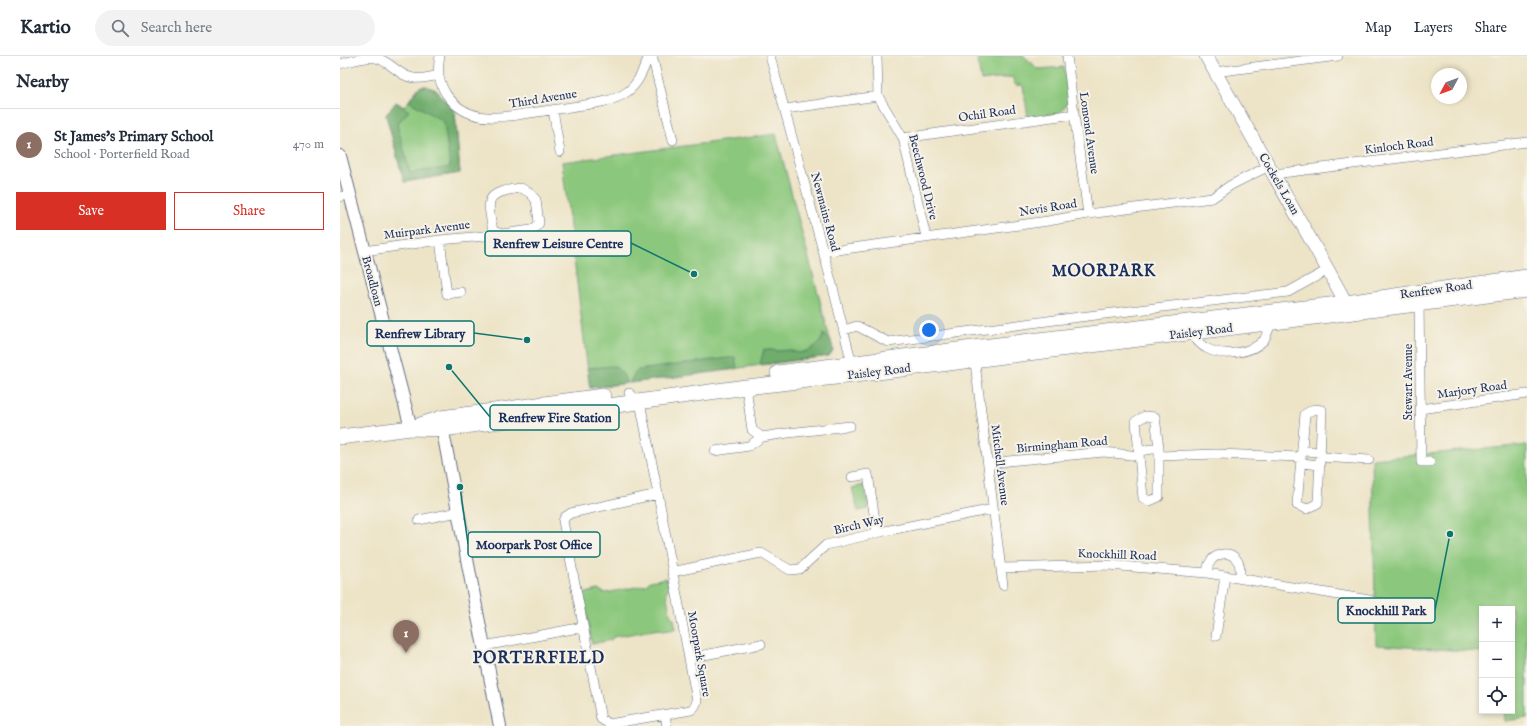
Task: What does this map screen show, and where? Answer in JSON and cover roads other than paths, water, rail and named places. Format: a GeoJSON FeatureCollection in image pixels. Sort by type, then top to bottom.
{"type":"FeatureCollection","features":[{"type":"Feature","properties":{"kind":"main road","name":"Cockels Loan"},"geometry":{"type":"LineString","coordinates":[[1206,56],[1328,270],[1347,308]]}},
{"type":"Feature","properties":{"kind":"main road","name":"Renfrew Road"},"geometry":{"type":"LineString","coordinates":[[1347,308],[1419,298],[1527,277]]}},
{"type":"Feature","properties":{"kind":"main road","name":"Renfrew Road"},"geometry":{"type":"LineString","coordinates":[[1419,298],[1527,290]]}},
{"type":"Feature","properties":{"kind":"main road","name":"Paisley Road"},"geometry":{"type":"LineString","coordinates":[[340,437],[853,369],[1347,308]]}},
{"type":"Feature","properties":{"kind":"main road","name":"Paisley Road"},"geometry":{"type":"LineString","coordinates":[[974,354],[1190,333],[1271,323],[1347,308]]}},
{"type":"Feature","properties":{"kind":"main road","name":"Paisley Road"},"geometry":{"type":"LineString","coordinates":[[635,397],[746,387],[853,369]]}},
{"type":"Feature","properties":{"kind":"street"},"geometry":{"type":"LineString","coordinates":[[340,64],[361,58],[375,57],[390,63],[409,77],[422,78],[439,75],[440,56]]}},
{"type":"Feature","properties":{"kind":"street","name":"Third Avenue"},"geometry":{"type":"LineString","coordinates":[[439,75],[445,93],[451,101],[466,111],[481,117],[500,118],[610,100],[620,96],[628,91],[638,81],[649,56]]}},
{"type":"Feature","properties":{"kind":"street"},"geometry":{"type":"LineString","coordinates":[[652,56],[673,140]]}},
{"type":"Feature","properties":{"kind":"street","name":"Newmains Road"},"geometry":{"type":"LineString","coordinates":[[770,56],[844,330],[853,369]]}},
{"type":"Feature","properties":{"kind":"street","name":"Beechwood Drive"},"geometry":{"type":"LineString","coordinates":[[877,56],[878,96],[903,138],[926,238]]}},
{"type":"Feature","properties":{"kind":"street","name":"Lomond Avenue"},"geometry":{"type":"LineString","coordinates":[[1067,56],[1088,214]]}},
{"type":"Feature","properties":{"kind":"street"},"geometry":{"type":"LineString","coordinates":[[1215,72],[1338,56]]}},
{"type":"Feature","properties":{"kind":"street"},"geometry":{"type":"LineString","coordinates":[[785,109],[878,96]]}},
{"type":"Feature","properties":{"kind":"street"},"geometry":{"type":"LineString","coordinates":[[553,110],[560,152]]}},
{"type":"Feature","properties":{"kind":"street","name":"Ochil Road"},"geometry":{"type":"LineString","coordinates":[[903,138],[1074,114]]}},
{"type":"Feature","properties":{"kind":"street","name":"Kinloch Road"},"geometry":{"type":"LineString","coordinates":[[1272,170],[1527,142]]}},
{"type":"Feature","properties":{"kind":"street","name":"Broadloan"},"geometry":{"type":"LineString","coordinates":[[340,156],[345,195],[364,251],[411,428]]}},
{"type":"Feature","properties":{"kind":"street","name":"Nevis Road"},"geometry":{"type":"LineString","coordinates":[[823,252],[1048,221],[1088,214],[1212,198],[1231,185],[1272,170]]}},
{"type":"Feature","properties":{"kind":"street"},"geometry":{"type":"LineString","coordinates":[[520,188],[530,193],[536,200],[539,223],[538,226],[531,230],[502,234],[493,231],[489,206],[491,198],[497,193],[520,188]]}},
{"type":"Feature","properties":{"kind":"street","name":"Muirpark Avenue"},"geometry":{"type":"LineString","coordinates":[[364,251],[440,240],[485,236],[493,231]]}},
{"type":"Feature","properties":{"kind":"street"},"geometry":{"type":"LineString","coordinates":[[440,240],[447,294],[461,292]]}},
{"type":"Feature","properties":{"kind":"street"},"geometry":{"type":"LineString","coordinates":[[844,330],[856,326],[888,342],[1288,292],[1328,270]]}},
{"type":"Feature","properties":{"kind":"street","name":"Stewart Avenue"},"geometry":{"type":"LineString","coordinates":[[1419,298],[1421,462],[1430,462]]}},
{"type":"Feature","properties":{"kind":"street"},"geometry":{"type":"LineString","coordinates":[[1190,333],[1205,348],[1217,352],[1229,353],[1251,348],[1259,344],[1265,338],[1271,323]]}},
{"type":"Feature","properties":{"kind":"street","name":"Mitchell Avenue"},"geometry":{"type":"LineString","coordinates":[[974,354],[1003,585]]}},
{"type":"Feature","properties":{"kind":"street"},"geometry":{"type":"LineString","coordinates":[[746,387],[752,430],[762,437]]}},
{"type":"Feature","properties":{"kind":"street","name":"Marjory Road"},"geometry":{"type":"LineString","coordinates":[[1420,409],[1527,394]]}},
{"type":"Feature","properties":{"kind":"street","name":"Moorpark Square"},"geometry":{"type":"LineString","coordinates":[[635,397],[658,494],[697,701],[691,710],[609,724],[601,719],[563,521],[565,517],[571,513],[658,494]]}},
{"type":"Feature","properties":{"kind":"street"},"geometry":{"type":"LineString","coordinates":[[1314,409],[1322,410],[1318,503],[1307,509],[1297,505],[1301,457],[1305,414],[1314,409]]}},
{"type":"Feature","properties":{"kind":"street"},"geometry":{"type":"LineString","coordinates":[[442,424],[500,726]]}},
{"type":"Feature","properties":{"kind":"street"},"geometry":{"type":"LineString","coordinates":[[715,451],[749,446],[762,437],[850,426]]}},
{"type":"Feature","properties":{"kind":"street","name":"Birmingham Road"},"geometry":{"type":"LineString","coordinates":[[988,465],[1104,452],[1149,457],[1217,454],[1369,460]]}},
{"type":"Feature","properties":{"kind":"street"},"geometry":{"type":"LineString","coordinates":[[852,477],[868,474],[878,533]]}},
{"type":"Feature","properties":{"kind":"street","name":"Birch Way"},"geometry":{"type":"LineString","coordinates":[[672,572],[761,553],[790,570],[800,569],[826,545],[993,509]]}},
{"type":"Feature","properties":{"kind":"street"},"geometry":{"type":"LineString","coordinates":[[419,520],[458,512]]}},
{"type":"Feature","properties":{"kind":"street"},"geometry":{"type":"LineString","coordinates":[[1207,573],[1209,564],[1216,556],[1222,553],[1230,554],[1237,559],[1240,566],[1240,578]]}},
{"type":"Feature","properties":{"kind":"street","name":"Knockhill Road"},"geometry":{"type":"LineString","coordinates":[[1002,568],[1108,564],[1207,573],[1369,600],[1385,606]]}},
{"type":"Feature","properties":{"kind":"street"},"geometry":{"type":"LineString","coordinates":[[1216,636],[1225,576]]}},
{"type":"Feature","properties":{"kind":"street"},"geometry":{"type":"LineString","coordinates":[[484,646],[584,626]]}},
{"type":"Feature","properties":{"kind":"street"},"geometry":{"type":"LineString","coordinates":[[689,658],[761,644]]}},
{"type":"Feature","properties":{"kind":"street"},"geometry":{"type":"LineString","coordinates":[[665,715],[667,726]]}},
{"type":"Feature","properties":{"kind":"place","name":"Renfrew Leisure Centre"},"geometry":{"type":"Point","coordinates":[694,274]}},
{"type":"Feature","properties":{"kind":"place","name":"Renfrew Library"},"geometry":{"type":"Point","coordinates":[527,340]}},
{"type":"Feature","properties":{"kind":"place","name":"Renfrew Fire Station"},"geometry":{"type":"Point","coordinates":[449,367]}},
{"type":"Feature","properties":{"kind":"place","name":"Moorpark Post Office"},"geometry":{"type":"Point","coordinates":[460,487]}},
{"type":"Feature","properties":{"kind":"place","name":"Knockhill Park"},"geometry":{"type":"Point","coordinates":[1450,534]}},
{"type":"Feature","properties":{"kind":"place","name":"St James's Primary School"},"geometry":{"type":"Point","coordinates":[406,653]}},
{"type":"Feature","properties":{"kind":"district","name":"MOORPARK"},"geometry":{"type":"Point","coordinates":[1104,272]}},
{"type":"Feature","properties":{"kind":"district","name":"PORTERFIELD"},"geometry":{"type":"Point","coordinates":[539,659]}}]}
